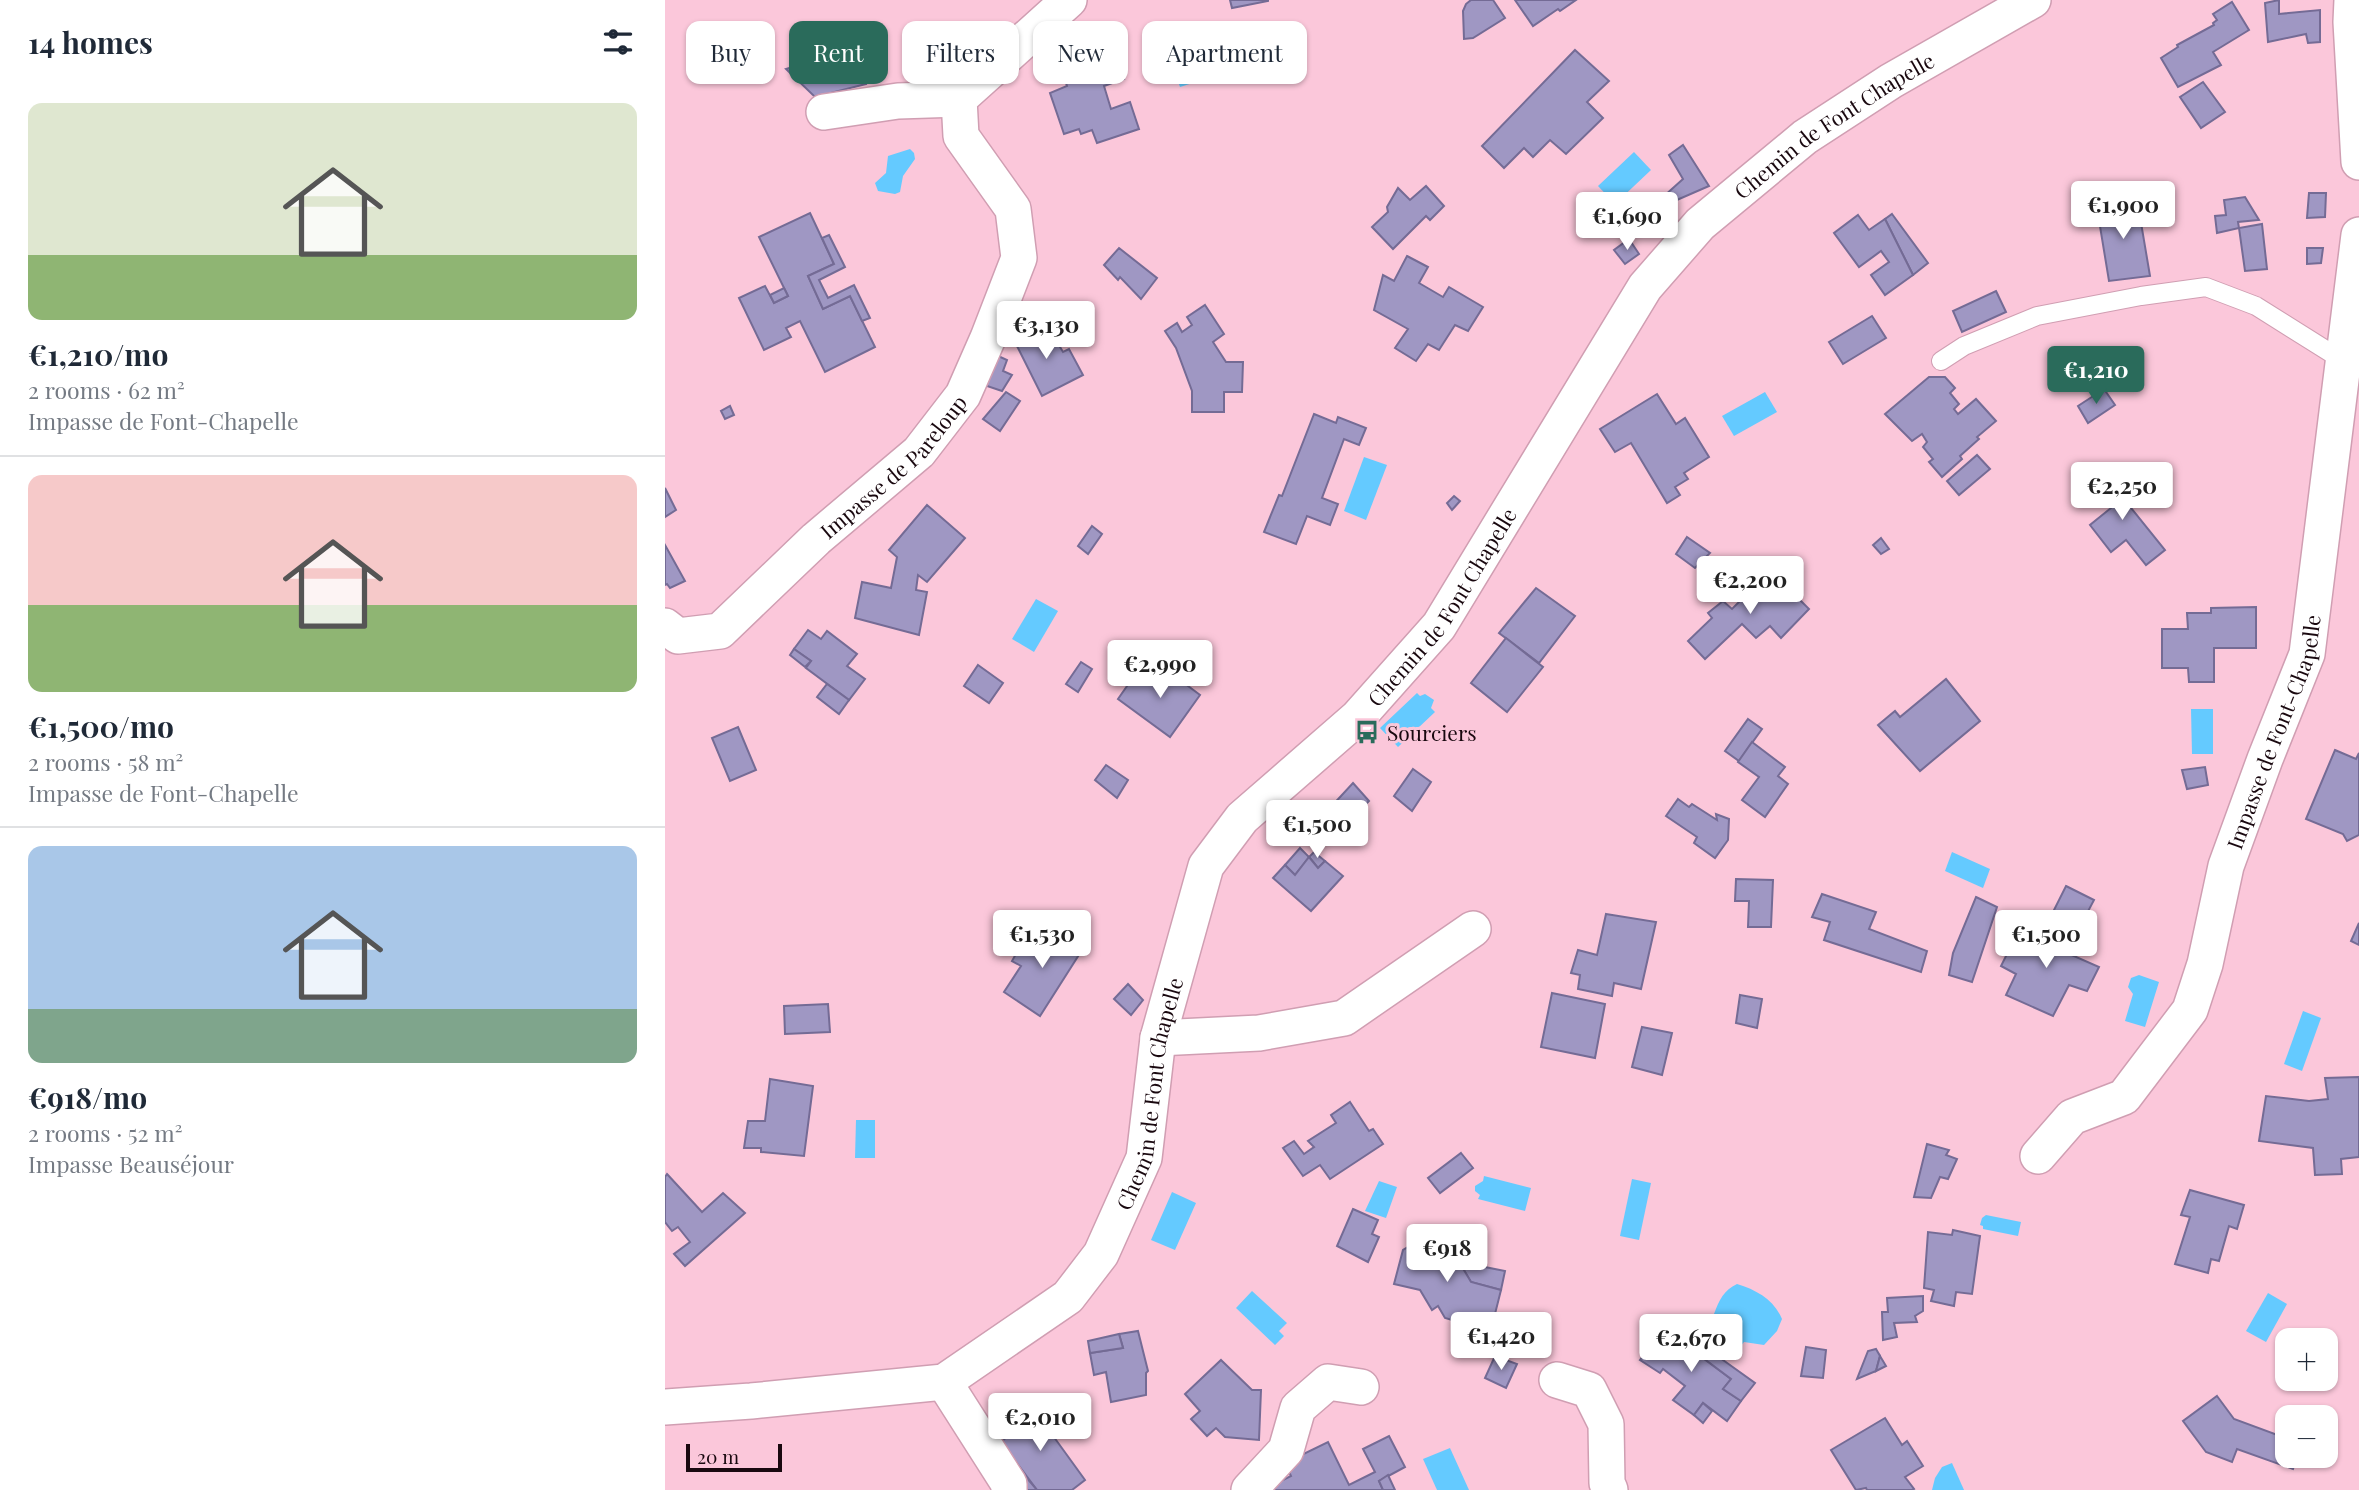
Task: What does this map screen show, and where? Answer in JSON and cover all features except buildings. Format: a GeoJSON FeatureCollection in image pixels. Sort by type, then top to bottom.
{"type":"FeatureCollection","features":[{"type":"Feature","properties":{"kind":"street"},"geometry":{"type":"LineString","coordinates":[[824,113],[898,101],[959,99],[1069,0]]}},
{"type":"Feature","properties":{"kind":"street","name":"Chemin de Font Chapelle"},"geometry":{"type":"LineString","coordinates":[[665,1407],[944,1382],[1068,1297],[1101,1254],[1144,1158],[1159,1038],[1206,866],[1242,818],[1358,717],[1440,626],[1645,287],[1700,224],[1805,137],[1891,81],[2033,0]]}},
{"type":"Feature","properties":{"kind":"street"},"geometry":{"type":"LineString","coordinates":[[2352,0],[2359,162]]}},
{"type":"Feature","properties":{"kind":"street","name":"Impasse de Pareloup"},"geometry":{"type":"LineString","coordinates":[[665,626],[678,636],[720,631],[816,540],[919,452],[963,395],[1019,258],[1013,209],[961,136],[959,99]]}},
{"type":"Feature","properties":{"kind":"street","name":"Impasse de Font-Chapelle"},"geometry":{"type":"LineString","coordinates":[[2038,1156],[2072,1117],[2124,1097],[2190,1010],[2205,964],[2226,866],[2307,654],[2347,385],[2359,235]]}},
{"type":"Feature","properties":{"kind":"street"},"geometry":{"type":"LineString","coordinates":[[1159,1038],[1259,1033],[1344,1018],[1473,929]]}},
{"type":"Feature","properties":{"kind":"street"},"geometry":{"type":"LineString","coordinates":[[1557,1380],[1588,1390],[1606,1424],[1607,1483],[1611,1490]]}},
{"type":"Feature","properties":{"kind":"street"},"geometry":{"type":"LineString","coordinates":[[944,1382],[1009,1484],[1009,1490]]}},
{"type":"Feature","properties":{"kind":"street"},"geometry":{"type":"LineString","coordinates":[[1249,1490],[1286,1450],[1298,1408],[1328,1382],[1361,1387]]}},
{"type":"Feature","properties":{"kind":"lane"},"geometry":{"type":"LineString","coordinates":[[1941,361],[1964,346],[2037,316],[2141,296],[2206,287],[2256,306],[2347,385]]}},
{"type":"Feature","properties":{"kind":"water"},"geometry":{"type":"Polygon","coordinates":[[[910,149],[915,159],[903,176],[900,192],[895,194],[878,191],[875,183],[886,173],[888,156],[910,149]]]}},
{"type":"Feature","properties":{"kind":"water"},"geometry":{"type":"Polygon","coordinates":[[[1634,152],[1651,170],[1615,204],[1598,186],[1634,152]]]}},
{"type":"Feature","properties":{"kind":"water"},"geometry":{"type":"Polygon","coordinates":[[[1765,392],[1777,412],[1734,436],[1722,416],[1765,392]]]}},
{"type":"Feature","properties":{"kind":"water"},"geometry":{"type":"Polygon","coordinates":[[[1364,457],[1387,465],[1366,520],[1344,511],[1364,457]]]}},
{"type":"Feature","properties":{"kind":"water"},"geometry":{"type":"Polygon","coordinates":[[[1036,599],[1058,611],[1034,652],[1012,639],[1036,599]]]}},
{"type":"Feature","properties":{"kind":"water"},"geometry":{"type":"Polygon","coordinates":[[[1417,693],[1420,696],[1425,694],[1434,700],[1431,708],[1435,712],[1398,747],[1380,728],[1417,693]]]}},
{"type":"Feature","properties":{"kind":"water"},"geometry":{"type":"Polygon","coordinates":[[[2191,709],[2213,709],[2213,754],[2192,754],[2191,709]]]}},
{"type":"Feature","properties":{"kind":"water"},"geometry":{"type":"Polygon","coordinates":[[[1952,852],[1990,869],[1983,888],[1945,871],[1952,852]]]}},
{"type":"Feature","properties":{"kind":"water"},"geometry":{"type":"Polygon","coordinates":[[[2139,975],[2159,982],[2145,1027],[2125,1021],[2133,994],[2128,987],[2131,978],[2139,975]]]}},
{"type":"Feature","properties":{"kind":"water"},"geometry":{"type":"Polygon","coordinates":[[[2303,1011],[2321,1018],[2302,1071],[2284,1064],[2303,1011]]]}},
{"type":"Feature","properties":{"kind":"water"},"geometry":{"type":"Polygon","coordinates":[[[856,1120],[875,1120],[875,1158],[855,1158],[856,1120]]]}},
{"type":"Feature","properties":{"kind":"water"},"geometry":{"type":"Polygon","coordinates":[[[1484,1176],[1531,1188],[1525,1211],[1478,1199],[1480,1195],[1475,1191],[1475,1186],[1483,1181],[1484,1176]]]}},
{"type":"Feature","properties":{"kind":"water"},"geometry":{"type":"Polygon","coordinates":[[[1632,1179],[1651,1183],[1639,1240],[1620,1236],[1632,1179]]]}},
{"type":"Feature","properties":{"kind":"water"},"geometry":{"type":"Polygon","coordinates":[[[1379,1181],[1397,1187],[1386,1218],[1365,1211],[1379,1181]]]}},
{"type":"Feature","properties":{"kind":"water"},"geometry":{"type":"Polygon","coordinates":[[[1172,1192],[1196,1203],[1175,1250],[1151,1240],[1172,1192]]]}},
{"type":"Feature","properties":{"kind":"water"},"geometry":{"type":"Polygon","coordinates":[[[1986,1215],[2021,1222],[2018,1236],[1983,1229],[1980,1225],[1986,1215]]]}},
{"type":"Feature","properties":{"kind":"water"},"geometry":{"type":"Polygon","coordinates":[[[1737,1284],[1764,1297],[1779,1312],[1782,1319],[1777,1331],[1764,1345],[1744,1342],[1739,1348],[1718,1332],[1723,1326],[1714,1314],[1725,1292],[1737,1284]]]}},
{"type":"Feature","properties":{"kind":"water"},"geometry":{"type":"Polygon","coordinates":[[[1252,1291],[1287,1323],[1279,1331],[1284,1336],[1275,1345],[1236,1308],[1252,1291]]]}},
{"type":"Feature","properties":{"kind":"water"},"geometry":{"type":"Polygon","coordinates":[[[2268,1293],[2287,1304],[2266,1342],[2246,1331],[2268,1293]]]}},
{"type":"Feature","properties":{"kind":"water"},"geometry":{"type":"Polygon","coordinates":[[[1450,1448],[1469,1490],[1437,1490],[1423,1459],[1450,1448]]]}},
{"type":"Feature","properties":{"kind":"water"},"geometry":{"type":"Polygon","coordinates":[[[1952,1463],[1964,1490],[1932,1490],[1942,1467],[1952,1463]]]}},
{"type":"Feature","properties":{"kind":"place","name":"Sourciers"},"geometry":{"type":"Point","coordinates":[1367,732]}}]}
